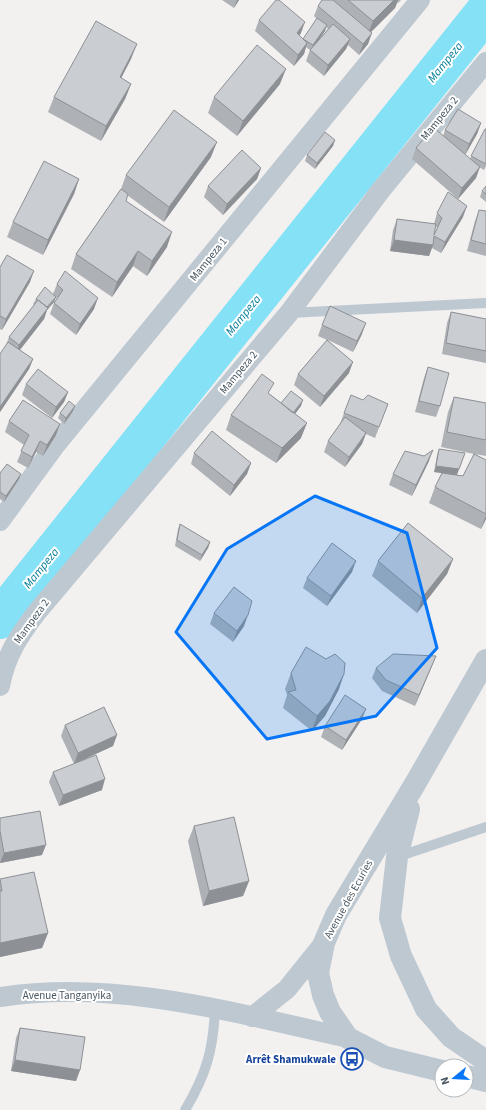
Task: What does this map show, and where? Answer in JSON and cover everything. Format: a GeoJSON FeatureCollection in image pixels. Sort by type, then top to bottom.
{"type":"FeatureCollection","features":[{"type":"Feature","properties":{"kind":"street","name":"Mampeza 1"},"geometry":{"type":"LineString","coordinates":[[0,521],[59,441],[420,0]]}},
{"type":"Feature","properties":{"kind":"street","name":"Mampeza 2"},"geometry":{"type":"LineString","coordinates":[[0,686],[4,666],[12,648],[37,612],[289,312],[381,190],[486,62]]}},
{"type":"Feature","properties":{"kind":"street","name":"Avenue des Ecuries"},"geometry":{"type":"LineString","coordinates":[[434,1069],[385,1057],[348,1038],[330,1012],[323,995],[318,974],[324,943],[336,915],[415,784],[486,660]]}},
{"type":"Feature","properties":{"kind":"street","name":"Avenue des Ecuries"},"geometry":{"type":"LineString","coordinates":[[415,784],[397,857],[390,918],[401,956],[426,1009],[451,1037],[486,1061]]}},
{"type":"Feature","properties":{"kind":"street"},"geometry":{"type":"LineString","coordinates":[[252,1017],[287,989],[324,943]]}},
{"type":"Feature","properties":{"kind":"street","name":"Avenue Tanganyika"},"geometry":{"type":"LineString","coordinates":[[0,997],[89,992],[154,998],[348,1038]]}},
{"type":"Feature","properties":{"kind":"street"},"geometry":{"type":"LineString","coordinates":[[474,1078],[486,1081]]}},
{"type":"Feature","properties":{"kind":"lane"},"geometry":{"type":"LineString","coordinates":[[289,312],[486,303]]}},
{"type":"Feature","properties":{"kind":"lane"},"geometry":{"type":"LineString","coordinates":[[397,857],[486,827]]}},
{"type":"Feature","properties":{"kind":"lane"},"geometry":{"type":"LineString","coordinates":[[185,1110],[200,1086],[214,1040],[215,1010]]}},
{"type":"Feature","properties":{"kind":"highlighted area"},"geometry":{"type":"Polygon","coordinates":[[[315,496],[407,533],[437,648],[376,716],[267,739],[176,632],[227,549],[315,496]]]}},
{"type":"Feature","properties":{"kind":"building"},"geometry":{"type":"Polygon","coordinates":[[[276,0],[279,0],[305,22],[297,33],[307,43],[298,55],[259,20],[276,0]]]}},
{"type":"Feature","properties":{"kind":"building"},"geometry":{"type":"Polygon","coordinates":[[[322,0],[333,0],[372,33],[363,44],[318,6],[322,0]]]}},
{"type":"Feature","properties":{"kind":"building"},"geometry":{"type":"Polygon","coordinates":[[[348,0],[394,0],[373,21],[348,0]]]}},
{"type":"Feature","properties":{"kind":"building"},"geometry":{"type":"Polygon","coordinates":[[[317,18],[327,25],[313,45],[303,39],[317,18]]]}},
{"type":"Feature","properties":{"kind":"building"},"geometry":{"type":"Polygon","coordinates":[[[96,21],[137,44],[120,77],[131,84],[106,126],[54,97],[96,21]]]}},
{"type":"Feature","properties":{"kind":"building"},"geometry":{"type":"Polygon","coordinates":[[[333,24],[350,39],[328,65],[310,50],[333,24]]]}},
{"type":"Feature","properties":{"kind":"building"},"geometry":{"type":"Polygon","coordinates":[[[257,45],[286,69],[243,121],[214,97],[257,45]]]}},
{"type":"Feature","properties":{"kind":"building"},"geometry":{"type":"Polygon","coordinates":[[[458,109],[481,123],[469,144],[445,130],[458,109]]]}},
{"type":"Feature","properties":{"kind":"building"},"geometry":{"type":"Polygon","coordinates":[[[174,110],[217,142],[169,207],[126,175],[174,110]]]}},
{"type":"Feature","properties":{"kind":"building"},"geometry":{"type":"Polygon","coordinates":[[[433,127],[480,167],[462,188],[416,148],[433,127]]]}},
{"type":"Feature","properties":{"kind":"building"},"geometry":{"type":"Polygon","coordinates":[[[486,129],[486,164],[471,156],[486,129]]]}},
{"type":"Feature","properties":{"kind":"building"},"geometry":{"type":"Polygon","coordinates":[[[325,132],[335,140],[317,163],[307,155],[325,132]]]}},
{"type":"Feature","properties":{"kind":"building"},"geometry":{"type":"Polygon","coordinates":[[[242,150],[261,168],[227,204],[208,186],[242,150]]]}},
{"type":"Feature","properties":{"kind":"building"},"geometry":{"type":"Polygon","coordinates":[[[44,161],[79,179],[48,240],[13,222],[44,161]]]}},
{"type":"Feature","properties":{"kind":"building"},"geometry":{"type":"Polygon","coordinates":[[[486,186],[486,194],[482,191],[486,186]]]}},
{"type":"Feature","properties":{"kind":"building"},"geometry":{"type":"Polygon","coordinates":[[[121,189],[128,194],[126,201],[172,232],[152,261],[138,251],[117,282],[76,254],[121,189]]]}},
{"type":"Feature","properties":{"kind":"building"},"geometry":{"type":"Polygon","coordinates":[[[448,192],[467,206],[445,242],[434,236],[433,245],[394,240],[397,219],[436,224],[434,235],[442,218],[437,213],[448,192]]]}},
{"type":"Feature","properties":{"kind":"building"},"geometry":{"type":"Polygon","coordinates":[[[479,210],[486,211],[486,244],[471,240],[479,210]]]}},
{"type":"Feature","properties":{"kind":"building"},"geometry":{"type":"Polygon","coordinates":[[[7,255],[34,271],[6,319],[0,316],[0,267],[7,255]]]}},
{"type":"Feature","properties":{"kind":"building"},"geometry":{"type":"Polygon","coordinates":[[[65,271],[98,298],[80,324],[54,303],[63,290],[57,284],[65,271]]]}},
{"type":"Feature","properties":{"kind":"building"},"geometry":{"type":"Polygon","coordinates":[[[45,287],[56,297],[47,307],[36,299],[45,287]]]}},
{"type":"Feature","properties":{"kind":"building"},"geometry":{"type":"Polygon","coordinates":[[[38,300],[48,308],[19,345],[9,337],[38,300]]]}},
{"type":"Feature","properties":{"kind":"building"},"geometry":{"type":"Polygon","coordinates":[[[330,306],[366,323],[357,341],[322,325],[330,306]]]}},
{"type":"Feature","properties":{"kind":"building"},"geometry":{"type":"Polygon","coordinates":[[[451,312],[486,319],[486,351],[446,343],[451,312]]]}},
{"type":"Feature","properties":{"kind":"building"},"geometry":{"type":"Polygon","coordinates":[[[327,340],[353,362],[324,396],[298,374],[327,340]]]}},
{"type":"Feature","properties":{"kind":"building"},"geometry":{"type":"Polygon","coordinates":[[[8,342],[33,359],[0,407],[0,354],[8,342]]]}},
{"type":"Feature","properties":{"kind":"building"},"geometry":{"type":"Polygon","coordinates":[[[428,367],[449,373],[440,406],[419,401],[428,367]]]}},
{"type":"Feature","properties":{"kind":"building"},"geometry":{"type":"Polygon","coordinates":[[[38,369],[68,392],[56,407],[26,384],[38,369]]]}},
{"type":"Feature","properties":{"kind":"building"},"geometry":{"type":"Polygon","coordinates":[[[262,374],[274,383],[268,393],[307,423],[282,448],[231,415],[262,374]]]}},
{"type":"Feature","properties":{"kind":"building"},"geometry":{"type":"Polygon","coordinates":[[[291,391],[303,400],[293,413],[281,403],[291,391]]]}},
{"type":"Feature","properties":{"kind":"building"},"geometry":{"type":"Polygon","coordinates":[[[351,395],[363,400],[368,395],[388,404],[379,427],[344,413],[351,395]]]}},
{"type":"Feature","properties":{"kind":"building"},"geometry":{"type":"Polygon","coordinates":[[[454,397],[486,403],[486,440],[447,432],[454,397]]]}},
{"type":"Feature","properties":{"kind":"building"},"geometry":{"type":"Polygon","coordinates":[[[23,400],[60,424],[47,445],[40,441],[32,457],[21,451],[29,435],[9,421],[23,400]]]}},
{"type":"Feature","properties":{"kind":"building"},"geometry":{"type":"Polygon","coordinates":[[[69,401],[75,406],[66,418],[60,413],[69,401]]]}},
{"type":"Feature","properties":{"kind":"building"},"geometry":{"type":"Polygon","coordinates":[[[345,417],[366,433],[349,457],[328,441],[345,417]]]}},
{"type":"Feature","properties":{"kind":"building"},"geometry":{"type":"Polygon","coordinates":[[[212,431],[251,463],[234,485],[194,453],[212,431]]]}},
{"type":"Feature","properties":{"kind":"building"},"geometry":{"type":"Polygon","coordinates":[[[439,449],[465,453],[459,469],[436,466],[439,449]]]}},
{"type":"Feature","properties":{"kind":"building"},"geometry":{"type":"Polygon","coordinates":[[[433,450],[416,485],[393,474],[405,451],[424,456],[433,450]]]}},
{"type":"Feature","properties":{"kind":"building"},"geometry":{"type":"Polygon","coordinates":[[[474,454],[486,460],[486,514],[435,487],[442,473],[463,476],[474,454]]]}},
{"type":"Feature","properties":{"kind":"building"},"geometry":{"type":"Polygon","coordinates":[[[7,464],[21,474],[6,496],[0,492],[0,473],[7,464]]]}},
{"type":"Feature","properties":{"kind":"building"},"geometry":{"type":"Polygon","coordinates":[[[408,523],[453,559],[422,598],[378,561],[408,523]]]}},
{"type":"Feature","properties":{"kind":"building"},"geometry":{"type":"Polygon","coordinates":[[[180,524],[210,542],[202,555],[177,540],[180,524]]]}},
{"type":"Feature","properties":{"kind":"building"},"geometry":{"type":"Polygon","coordinates":[[[332,543],[356,561],[331,596],[307,578],[332,543]]]}},
{"type":"Feature","properties":{"kind":"building"},"geometry":{"type":"Polygon","coordinates":[[[234,587],[252,601],[248,615],[237,631],[214,613],[234,587]]]}},
{"type":"Feature","properties":{"kind":"building"},"geometry":{"type":"Polygon","coordinates":[[[306,647],[326,659],[335,654],[345,663],[344,674],[330,701],[317,716],[288,692],[296,690],[291,673],[306,647]]]}},
{"type":"Feature","properties":{"kind":"building"},"geometry":{"type":"Polygon","coordinates":[[[393,654],[436,656],[419,695],[386,680],[376,668],[393,654]]]}},
{"type":"Feature","properties":{"kind":"building"},"geometry":{"type":"Polygon","coordinates":[[[345,695],[366,709],[346,740],[325,726],[345,695]]]}},
{"type":"Feature","properties":{"kind":"building"},"geometry":{"type":"Polygon","coordinates":[[[104,707],[117,735],[78,753],[65,725],[104,707]]]}},
{"type":"Feature","properties":{"kind":"building"},"geometry":{"type":"Polygon","coordinates":[[[96,755],[105,779],[63,795],[53,772],[96,755]]]}},
{"type":"Feature","properties":{"kind":"building"},"geometry":{"type":"Polygon","coordinates":[[[40,811],[46,845],[4,853],[0,831],[0,818],[40,811]]]}},
{"type":"Feature","properties":{"kind":"building"},"geometry":{"type":"Polygon","coordinates":[[[234,817],[249,881],[209,891],[194,826],[234,817]]]}},
{"type":"Feature","properties":{"kind":"building"},"geometry":{"type":"Polygon","coordinates":[[[34,872],[48,933],[0,943],[0,891],[2,891],[0,879],[34,872]]]}},
{"type":"Feature","properties":{"kind":"building"},"geometry":{"type":"Polygon","coordinates":[[[20,1028],[85,1037],[80,1070],[15,1060],[20,1028]]]}},
{"type":"Feature","properties":{"kind":"waterway","name":"Mampeza"},"geometry":{"type":"LineString","coordinates":[[0,619],[486,11]]}},
{"type":"Feature","properties":{"kind":"place","name":"Arrêt Shamukwale"},"geometry":{"type":"Point","coordinates":[352,1059]}}]}
